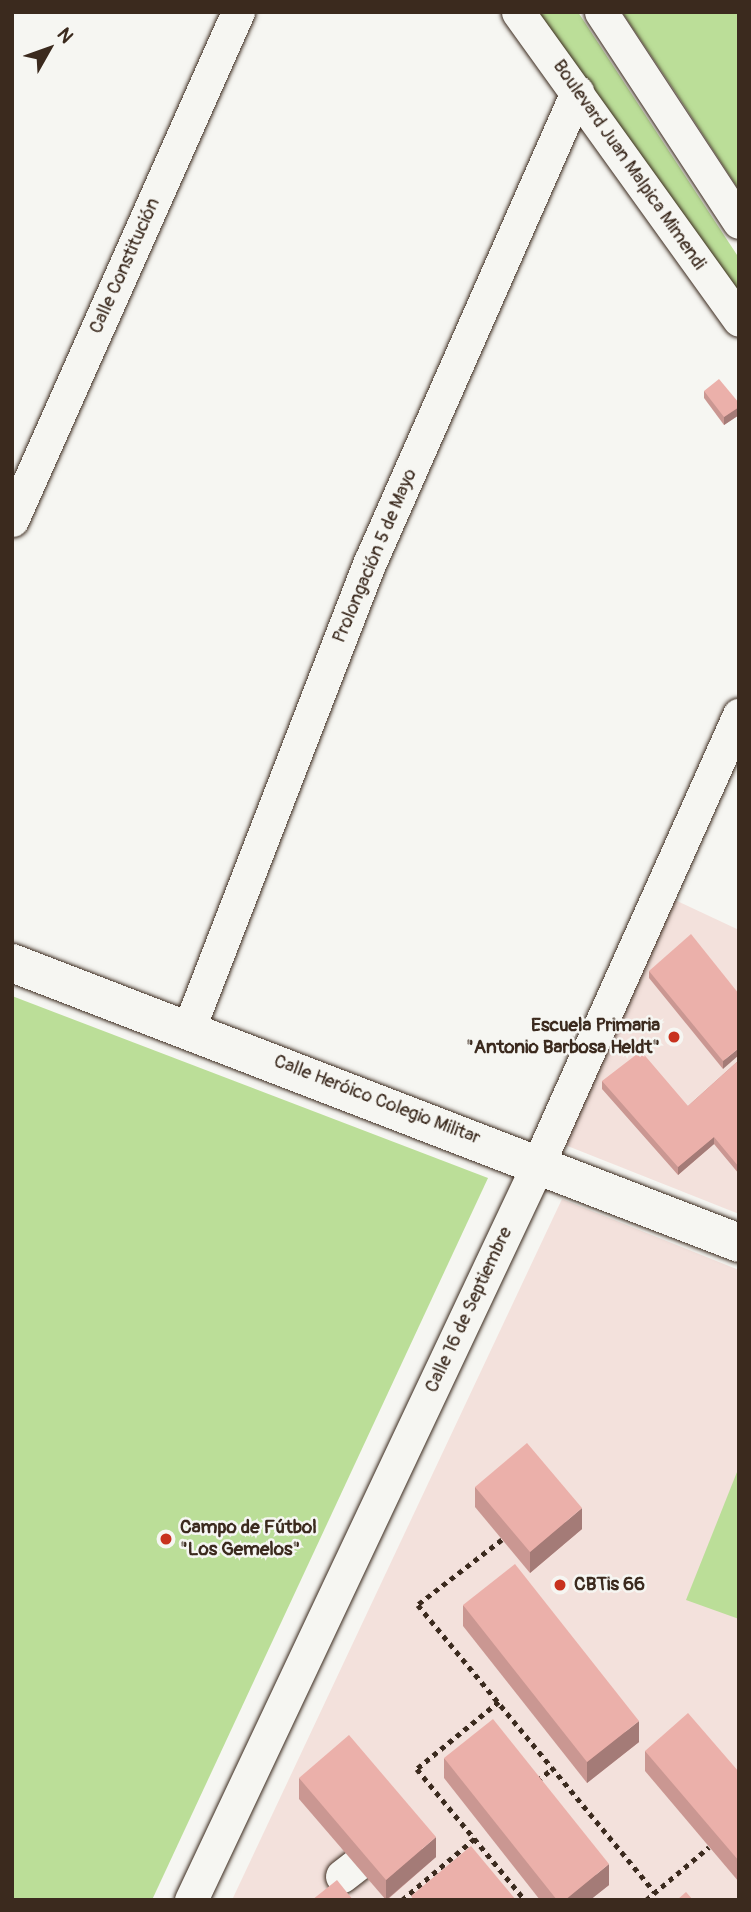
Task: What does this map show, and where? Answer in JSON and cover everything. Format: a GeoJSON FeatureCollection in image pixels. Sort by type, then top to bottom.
{"type":"FeatureCollection","features":[{"type":"Feature","properties":{"kind":"street","name":"Calle Constitución"},"geometry":{"type":"LineString","coordinates":[[12,520],[238,12]]}},
{"type":"Feature","properties":{"kind":"street","name":"Boulevard Juan Malpica Mimendi"},"geometry":{"type":"LineString","coordinates":[[518,12],[739,320]]}},
{"type":"Feature","properties":{"kind":"street"},"geometry":{"type":"LineString","coordinates":[[601,12],[739,222]]}},
{"type":"Feature","properties":{"kind":"street","name":"Prolongación 5 de Mayo"},"geometry":{"type":"LineString","coordinates":[[189,1028],[370,562],[577,92]]}},
{"type":"Feature","properties":{"kind":"street","name":"Calle 16 de Septiembre"},"geometry":{"type":"LineString","coordinates":[[191,1900],[539,1162],[739,715]]}},
{"type":"Feature","properties":{"kind":"street","name":"Calle Heróico Colegio Militar"},"geometry":{"type":"LineString","coordinates":[[12,962],[539,1162],[739,1243]]}},
{"type":"Feature","properties":{"kind":"path"},"geometry":{"type":"LineString","coordinates":[[502,1540],[418,1605],[655,1892]]}},
{"type":"Feature","properties":{"kind":"path"},"geometry":{"type":"LineString","coordinates":[[499,1702],[417,1769],[525,1900]]}},
{"type":"Feature","properties":{"kind":"path"},"geometry":{"type":"LineString","coordinates":[[531,1786],[553,1768]]}},
{"type":"Feature","properties":{"kind":"path"},"geometry":{"type":"LineString","coordinates":[[402,1900],[475,1839]]}},
{"type":"Feature","properties":{"kind":"path"},"geometry":{"type":"LineString","coordinates":[[646,1900],[709,1847]]}},
{"type":"Feature","properties":{"kind":"shaded area","name":"Escuela Primaria \"Antonio Barbosa Heldt\""},"geometry":{"type":"Polygon","coordinates":[[[675,900],[739,930],[739,1214],[560,1143],[675,900]]]}},
{"type":"Feature","properties":{"kind":"shaded area","name":"CBTis 66"},"geometry":{"type":"Polygon","coordinates":[[[562,1199],[739,1270],[739,1900],[232,1900],[562,1199]]]}},
{"type":"Feature","properties":{"kind":"green space"},"geometry":{"type":"Polygon","coordinates":[[[531,12],[578,12],[739,258],[739,293],[531,12]]]}},
{"type":"Feature","properties":{"kind":"green space"},"geometry":{"type":"Polygon","coordinates":[[[622,12],[739,12],[739,190],[676,93],[622,12]]]}},
{"type":"Feature","properties":{"kind":"green space","name":"Campo de Fútbol \"Los Gemelos\""},"geometry":{"type":"Polygon","coordinates":[[[12,996],[488,1178],[152,1900],[12,1900],[12,996]]]}},
{"type":"Feature","properties":{"kind":"green space"},"geometry":{"type":"Polygon","coordinates":[[[739,1467],[739,1619],[686,1600],[739,1467]]]}},
{"type":"Feature","properties":{"kind":"building"},"geometry":{"type":"Polygon","coordinates":[[[719,379],[739,403],[739,407],[724,417],[704,391],[719,379]]]}},
{"type":"Feature","properties":{"kind":"building"},"geometry":{"type":"Polygon","coordinates":[[[691,934],[739,994],[739,1048],[723,1061],[649,971],[691,934]]]}},
{"type":"Feature","properties":{"kind":"building"},"geometry":{"type":"Polygon","coordinates":[[[641,1051],[688,1106],[739,1060],[739,1167],[714,1137],[678,1167],[602,1081],[641,1051]]]}},
{"type":"Feature","properties":{"kind":"building"},"geometry":{"type":"Polygon","coordinates":[[[527,1443],[582,1508],[530,1552],[475,1487],[527,1443]]]}},
{"type":"Feature","properties":{"kind":"building"},"geometry":{"type":"Polygon","coordinates":[[[515,1564],[639,1721],[587,1762],[463,1605],[515,1564]]]}},
{"type":"Feature","properties":{"kind":"building"},"geometry":{"type":"Polygon","coordinates":[[[688,1713],[739,1772],[739,1861],[645,1751],[688,1713]]]}},
{"type":"Feature","properties":{"kind":"building"},"geometry":{"type":"Polygon","coordinates":[[[493,1719],[609,1864],[565,1900],[557,1900],[444,1758],[493,1719]]]}},
{"type":"Feature","properties":{"kind":"building"},"geometry":{"type":"Polygon","coordinates":[[[349,1735],[436,1837],[386,1880],[299,1778],[349,1735]]]}},
{"type":"Feature","properties":{"kind":"building"},"geometry":{"type":"Polygon","coordinates":[[[471,1846],[516,1900],[414,1900],[411,1896],[471,1846]]]}},
{"type":"Feature","properties":{"kind":"building"},"geometry":{"type":"Polygon","coordinates":[[[337,1880],[353,1900],[312,1900],[337,1880]]]}},
{"type":"Feature","properties":{"kind":"building"},"geometry":{"type":"Polygon","coordinates":[[[686,1892],[693,1900],[677,1900],[686,1892]]]}},
{"type":"Feature","properties":{"kind":"place","name":"Escuela Primaria \"Antonio Barbosa Heldt\""},"geometry":{"type":"Point","coordinates":[674,1037]}},
{"type":"Feature","properties":{"kind":"place","name":"Campo de Fútbol \"Los Gemelos\""},"geometry":{"type":"Point","coordinates":[166,1539]}},
{"type":"Feature","properties":{"kind":"place","name":"CBTis 66"},"geometry":{"type":"Point","coordinates":[560,1585]}}]}
